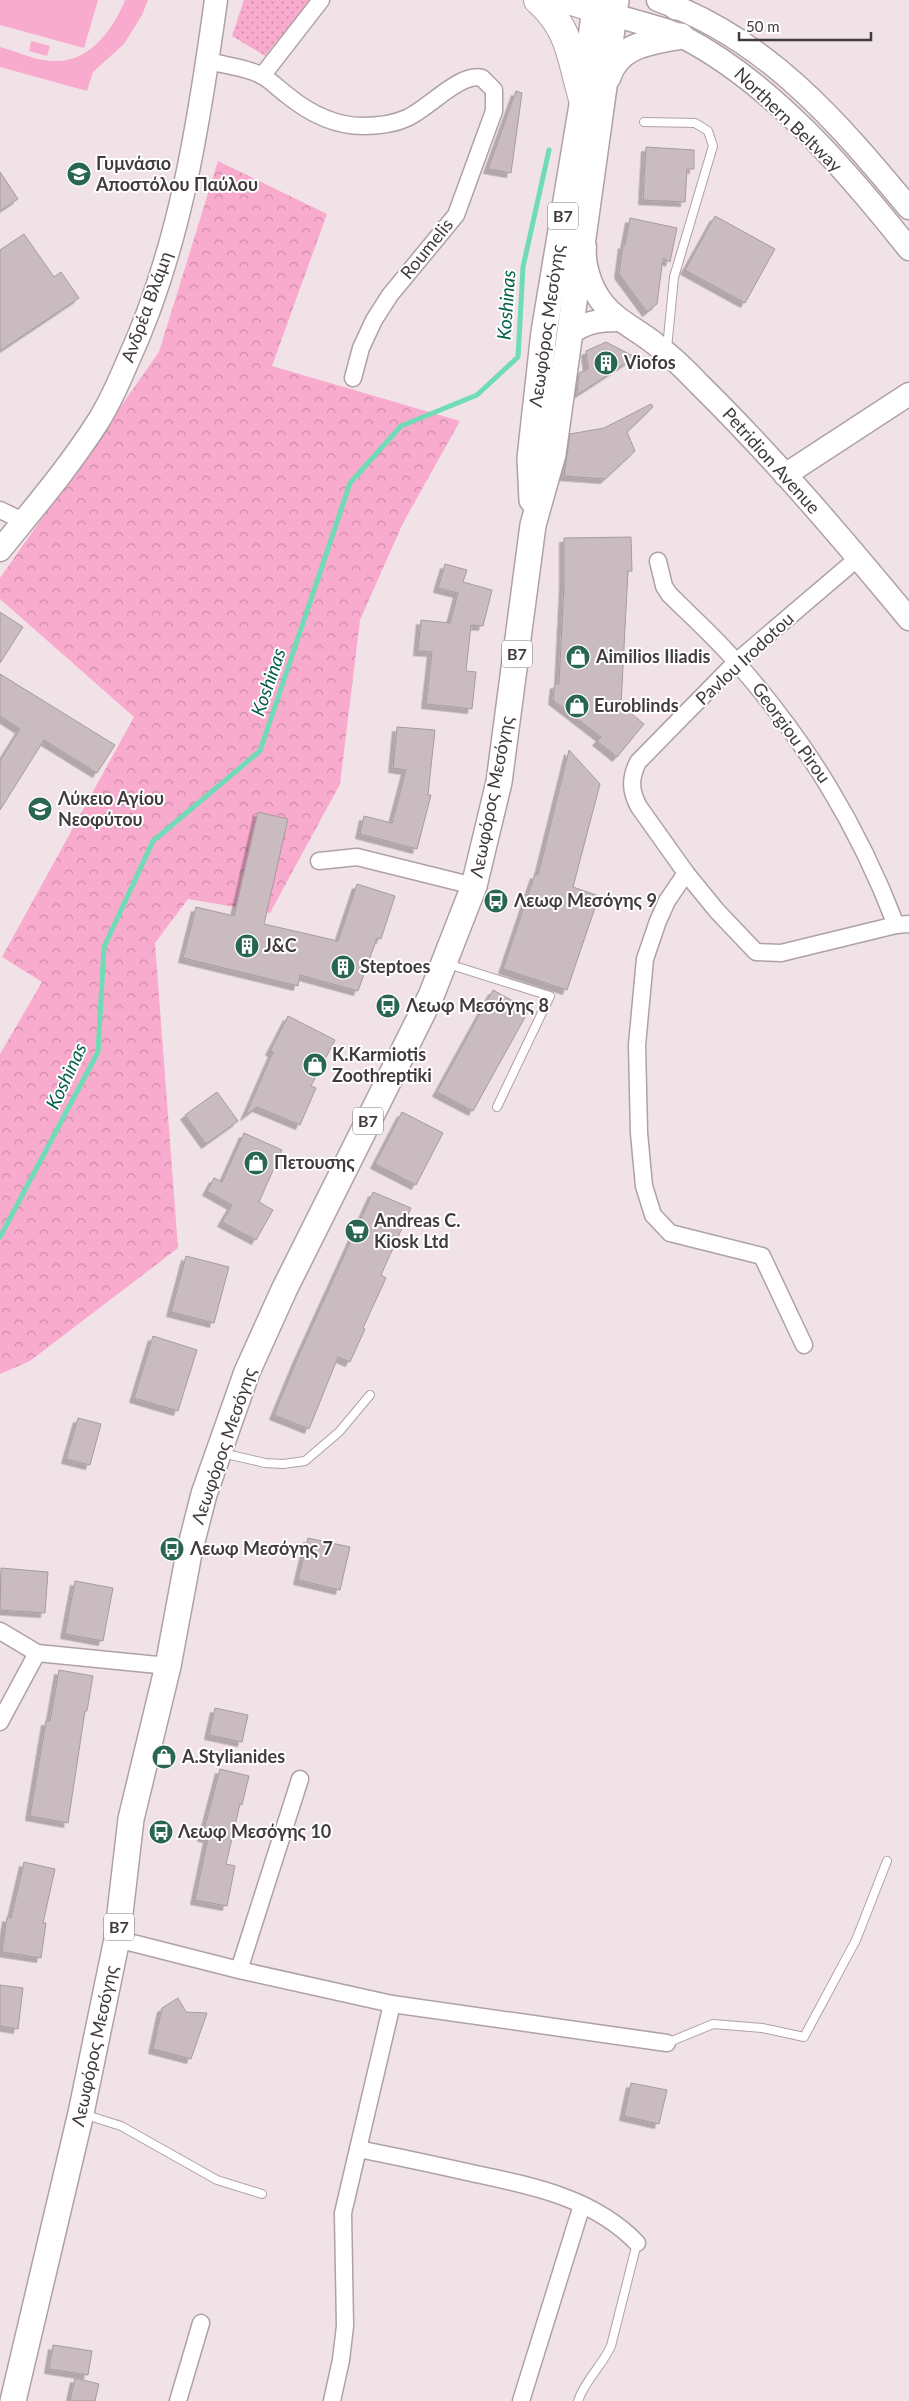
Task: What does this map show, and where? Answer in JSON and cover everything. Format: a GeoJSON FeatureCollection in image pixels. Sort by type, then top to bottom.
{"type":"FeatureCollection","features":[{"type":"Feature","properties":{"kind":"highway"},"geometry":{"type":"LineString","coordinates":[[538,0],[558,20],[594,93]]}},
{"type":"Feature","properties":{"kind":"highway"},"geometry":{"type":"LineString","coordinates":[[569,0],[605,6]]}},
{"type":"Feature","properties":{"kind":"main road","name":"Λεωφόρος Μεσόγης"},"geometry":{"type":"LineString","coordinates":[[12,2401],[81,2113],[117,1939],[131,1819],[168,1666],[189,1553],[217,1452],[247,1372],[284,1290],[431,996],[474,886],[489,830],[502,765],[533,525],[553,454],[587,217],[594,93],[605,6]]}},
{"type":"Feature","properties":{"kind":"main road"},"geometry":{"type":"LineString","coordinates":[[594,93],[611,65],[627,51],[644,43],[681,36]]}},
{"type":"Feature","properties":{"kind":"main road","name":"Λεωφόρος Μεσόγης"},"geometry":{"type":"LineString","coordinates":[[533,525],[530,458],[544,332],[594,93]]}},
{"type":"Feature","properties":{"kind":"street","name":"Ανδρέα Βλάμη"},"geometry":{"type":"LineString","coordinates":[[0,550],[60,475],[99,420],[138,339],[170,250],[189,167],[208,60],[216,0]]}},
{"type":"Feature","properties":{"kind":"street"},"geometry":{"type":"LineString","coordinates":[[208,60],[262,76],[321,0]]}},
{"type":"Feature","properties":{"kind":"street","name":"Northern Beltway"},"geometry":{"type":"LineString","coordinates":[[668,2],[736,36],[798,87],[859,147],[909,208]]}},
{"type":"Feature","properties":{"kind":"street","name":"Northern Beltway"},"geometry":{"type":"LineString","coordinates":[[605,6],[681,36],[723,60],[753,82],[840,168],[909,250]]}},
{"type":"Feature","properties":{"kind":"street","name":"Roumelis"},"geometry":{"type":"LineString","coordinates":[[262,76],[315,115],[338,123],[361,126],[382,126],[407,118],[466,79],[476,76],[488,81],[494,90],[495,103],[461,203],[445,230],[408,272],[374,320],[361,348],[353,378]]}},
{"type":"Feature","properties":{"kind":"street","name":"Petridion Avenue"},"geometry":{"type":"LineString","coordinates":[[587,217],[584,253],[588,272],[599,298],[618,320],[636,330],[666,353],[722,407],[785,475],[909,619]]}},
{"type":"Feature","properties":{"kind":"street"},"geometry":{"type":"LineString","coordinates":[[567,349],[569,336],[579,328],[596,321],[618,320]]}},
{"type":"Feature","properties":{"kind":"street"},"geometry":{"type":"LineString","coordinates":[[785,475],[909,394]]}},
{"type":"Feature","properties":{"kind":"street"},"geometry":{"type":"LineString","coordinates":[[0,510],[23,522]]}},
{"type":"Feature","properties":{"kind":"street","name":"Pavlou Irodotou"},"geometry":{"type":"LineString","coordinates":[[858,558],[736,662],[638,762],[632,772],[633,797],[686,873],[751,948],[764,954],[810,948],[902,925]]}},
{"type":"Feature","properties":{"kind":"street","name":"Georgiou Pirou"},"geometry":{"type":"LineString","coordinates":[[658,562],[664,586],[669,594],[736,662],[780,716],[830,786],[902,925]]}},
{"type":"Feature","properties":{"kind":"street"},"geometry":{"type":"LineString","coordinates":[[319,861],[357,857],[474,886]]}},
{"type":"Feature","properties":{"kind":"street"},"geometry":{"type":"LineString","coordinates":[[686,873],[667,901],[658,921],[646,959],[637,1045],[639,1132],[644,1186],[653,1215],[670,1233],[710,1244],[749,1251],[762,1256],[804,1345]]}},
{"type":"Feature","properties":{"kind":"street"},"geometry":{"type":"LineString","coordinates":[[0,1631],[37,1653],[168,1666]]}},
{"type":"Feature","properties":{"kind":"street"},"geometry":{"type":"LineString","coordinates":[[0,1722],[37,1653]]}},
{"type":"Feature","properties":{"kind":"street"},"geometry":{"type":"LineString","coordinates":[[239,1970],[300,1779]]}},
{"type":"Feature","properties":{"kind":"street"},"geometry":{"type":"LineString","coordinates":[[117,1939],[239,1970],[392,2004],[667,2043]]}},
{"type":"Feature","properties":{"kind":"street"},"geometry":{"type":"LineString","coordinates":[[332,2401],[341,2360],[345,2326],[343,2213],[392,2004]]}},
{"type":"Feature","properties":{"kind":"street"},"geometry":{"type":"LineString","coordinates":[[358,2149],[536,2187],[582,2205],[623,2228],[637,2243]]}},
{"type":"Feature","properties":{"kind":"street"},"geometry":{"type":"LineString","coordinates":[[521,2401],[582,2205]]}},
{"type":"Feature","properties":{"kind":"street"},"geometry":{"type":"LineString","coordinates":[[178,2401],[201,2323]]}},
{"type":"Feature","properties":{"kind":"lane"},"geometry":{"type":"LineString","coordinates":[[644,122],[695,123],[708,131],[713,146],[674,277],[666,353]]}},
{"type":"Feature","properties":{"kind":"lane"},"geometry":{"type":"LineString","coordinates":[[444,962],[550,996],[497,1107]]}},
{"type":"Feature","properties":{"kind":"lane"},"geometry":{"type":"LineString","coordinates":[[217,1452],[265,1463],[305,1462],[340,1432],[370,1395]]}},
{"type":"Feature","properties":{"kind":"lane"},"geometry":{"type":"LineString","coordinates":[[667,2043],[713,2024],[762,2028],[804,2037],[856,1940],[887,1861]]}},
{"type":"Feature","properties":{"kind":"lane"},"geometry":{"type":"LineString","coordinates":[[81,2113],[121,2126],[217,2180],[262,2194]]}},
{"type":"Feature","properties":{"kind":"lane"},"geometry":{"type":"LineString","coordinates":[[578,2401],[582,2388],[604,2361],[611,2346],[637,2243]]}},
{"type":"Feature","properties":{"kind":"green space"},"geometry":{"type":"Polygon","coordinates":[[[0,0],[98,0],[84,48],[0,25],[0,0]]]}},
{"type":"Feature","properties":{"kind":"green space"},"geometry":{"type":"Polygon","coordinates":[[[125,0],[148,0],[142,15],[124,44],[93,72],[87,91],[0,67],[0,47],[46,61],[78,57],[98,42],[106,33],[125,0]]]}},
{"type":"Feature","properties":{"kind":"green space"},"geometry":{"type":"Polygon","coordinates":[[[244,0],[310,0],[265,56],[232,36],[244,0]]]}},
{"type":"Feature","properties":{"kind":"green space"},"geometry":{"type":"Polygon","coordinates":[[[31,41],[50,46],[47,56],[29,51],[31,41]]]}},
{"type":"Feature","properties":{"kind":"green space"},"geometry":{"type":"Polygon","coordinates":[[[218,161],[327,214],[272,366],[460,421],[403,523],[360,620],[340,784],[270,913],[188,899],[155,943],[178,1248],[30,1361],[0,1374],[0,1054],[42,982],[2,957],[134,717],[0,599],[0,578],[159,352],[218,161]]]}},
{"type":"Feature","properties":{"kind":"building"},"geometry":{"type":"Polygon","coordinates":[[[516,91],[522,93],[511,173],[488,169],[516,91]]]}},
{"type":"Feature","properties":{"kind":"building"},"geometry":{"type":"Polygon","coordinates":[[[646,147],[694,150],[694,169],[687,169],[685,202],[643,200],[646,147]]]}},
{"type":"Feature","properties":{"kind":"building"},"geometry":{"type":"Polygon","coordinates":[[[0,172],[18,199],[0,211],[0,172]]]}},
{"type":"Feature","properties":{"kind":"building"},"geometry":{"type":"Polygon","coordinates":[[[715,216],[775,249],[745,303],[685,270],[715,216]]]}},
{"type":"Feature","properties":{"kind":"building"},"geometry":{"type":"Polygon","coordinates":[[[630,218],[677,228],[670,262],[663,258],[657,304],[647,312],[619,274],[623,244],[625,245],[630,218]]]}},
{"type":"Feature","properties":{"kind":"building"},"geometry":{"type":"Polygon","coordinates":[[[24,234],[54,277],[61,272],[79,298],[0,351],[0,250],[24,234]]]}},
{"type":"Feature","properties":{"kind":"building","name":"Viofos"},"geometry":{"type":"Polygon","coordinates":[[[606,342],[635,357],[577,395],[579,373],[588,369],[586,351],[606,342]]]}},
{"type":"Feature","properties":{"kind":"building"},"geometry":{"type":"Polygon","coordinates":[[[651,404],[653,407],[627,432],[635,451],[605,479],[564,476],[570,434],[604,428],[651,404]]]}},
{"type":"Feature","properties":{"kind":"building"},"geometry":{"type":"Polygon","coordinates":[[[631,537],[632,571],[628,571],[621,705],[644,724],[617,757],[597,741],[601,737],[553,700],[555,684],[559,684],[564,584],[564,538],[631,537]]]}},
{"type":"Feature","properties":{"kind":"building"},"geometry":{"type":"Polygon","coordinates":[[[445,564],[467,570],[463,582],[492,590],[483,626],[471,625],[466,671],[476,672],[472,709],[426,704],[432,652],[418,651],[421,620],[450,623],[458,593],[438,588],[445,564]]]}},
{"type":"Feature","properties":{"kind":"building"},"geometry":{"type":"Polygon","coordinates":[[[0,612],[23,627],[0,663],[0,612]]]}},
{"type":"Feature","properties":{"kind":"building"},"geometry":{"type":"Polygon","coordinates":[[[0,674],[115,745],[97,773],[44,740],[0,810],[0,761],[20,729],[0,716],[0,674]]]}},
{"type":"Feature","properties":{"kind":"building"},"geometry":{"type":"Polygon","coordinates":[[[397,727],[435,730],[428,795],[431,795],[417,849],[360,834],[364,816],[392,823],[406,770],[393,768],[397,727]]]}},
{"type":"Feature","properties":{"kind":"building"},"geometry":{"type":"Polygon","coordinates":[[[569,750],[600,784],[573,887],[599,896],[567,990],[503,969],[535,874],[538,875],[569,750]]]}},
{"type":"Feature","properties":{"kind":"building"},"geometry":{"type":"Polygon","coordinates":[[[258,812],[288,819],[264,924],[338,941],[357,884],[395,896],[381,939],[377,938],[358,991],[300,975],[298,986],[183,958],[196,907],[234,916],[258,812]]]}},
{"type":"Feature","properties":{"kind":"building"},"geometry":{"type":"Polygon","coordinates":[[[493,990],[529,1010],[473,1111],[437,1092],[493,990]]]}},
{"type":"Feature","properties":{"kind":"building"},"geometry":{"type":"Polygon","coordinates":[[[288,1016],[335,1040],[311,1086],[316,1088],[300,1125],[257,1107],[245,1116],[273,1052],[270,1051],[288,1016]]]}},
{"type":"Feature","properties":{"kind":"building"},"geometry":{"type":"Polygon","coordinates":[[[217,1092],[238,1121],[206,1144],[185,1115],[217,1092]]]}},
{"type":"Feature","properties":{"kind":"building"},"geometry":{"type":"Polygon","coordinates":[[[402,1112],[443,1133],[416,1185],[375,1164],[402,1112]]]}},
{"type":"Feature","properties":{"kind":"building"},"geometry":{"type":"Polygon","coordinates":[[[244,1133],[282,1150],[259,1202],[273,1210],[256,1240],[222,1222],[232,1205],[207,1191],[214,1178],[222,1182],[244,1133]]]}},
{"type":"Feature","properties":{"kind":"building"},"geometry":{"type":"Polygon","coordinates":[[[373,1192],[411,1208],[381,1275],[386,1278],[350,1362],[338,1357],[309,1429],[274,1415],[298,1357],[373,1192]]]}},
{"type":"Feature","properties":{"kind":"building"},"geometry":{"type":"Polygon","coordinates":[[[186,1256],[229,1267],[214,1323],[171,1312],[186,1256]]]}},
{"type":"Feature","properties":{"kind":"building"},"geometry":{"type":"Polygon","coordinates":[[[153,1336],[197,1350],[178,1411],[134,1398],[153,1336]]]}},
{"type":"Feature","properties":{"kind":"building"},"geometry":{"type":"Polygon","coordinates":[[[78,1418],[101,1424],[90,1465],[66,1459],[78,1418]]]}},
{"type":"Feature","properties":{"kind":"building"},"geometry":{"type":"Polygon","coordinates":[[[308,1538],[350,1547],[340,1590],[298,1580],[308,1538]]]}},
{"type":"Feature","properties":{"kind":"building"},"geometry":{"type":"Polygon","coordinates":[[[1,1568],[48,1572],[45,1613],[0,1610],[1,1568]]]}},
{"type":"Feature","properties":{"kind":"building"},"geometry":{"type":"Polygon","coordinates":[[[75,1581],[113,1588],[103,1641],[65,1634],[75,1581]]]}},
{"type":"Feature","properties":{"kind":"building"},"geometry":{"type":"Polygon","coordinates":[[[59,1670],[93,1676],[87,1711],[85,1711],[68,1823],[30,1816],[46,1721],[50,1721],[59,1670]]]}},
{"type":"Feature","properties":{"kind":"building"},"geometry":{"type":"Polygon","coordinates":[[[215,1708],[248,1715],[242,1742],[209,1735],[215,1708]]]}},
{"type":"Feature","properties":{"kind":"building"},"geometry":{"type":"Polygon","coordinates":[[[220,1769],[249,1776],[242,1805],[240,1804],[226,1864],[235,1866],[227,1906],[195,1900],[208,1838],[202,1837],[220,1769]]]}},
{"type":"Feature","properties":{"kind":"building"},"geometry":{"type":"Polygon","coordinates":[[[24,1862],[55,1869],[43,1923],[46,1923],[41,1958],[2,1952],[7,1917],[11,1918],[24,1862]]]}},
{"type":"Feature","properties":{"kind":"building"},"geometry":{"type":"Polygon","coordinates":[[[0,1985],[23,1988],[18,2029],[0,2026],[0,1985]]]}},
{"type":"Feature","properties":{"kind":"building"},"geometry":{"type":"Polygon","coordinates":[[[178,1998],[186,2012],[207,2013],[191,2059],[153,2049],[162,2008],[178,1998]]]}},
{"type":"Feature","properties":{"kind":"building"},"geometry":{"type":"Polygon","coordinates":[[[631,2083],[667,2090],[659,2124],[624,2116],[631,2083]]]}},
{"type":"Feature","properties":{"kind":"building"},"geometry":{"type":"Polygon","coordinates":[[[53,2345],[92,2351],[88,2375],[49,2369],[53,2345]]]}},
{"type":"Feature","properties":{"kind":"building"},"geometry":{"type":"Polygon","coordinates":[[[75,2378],[99,2384],[95,2401],[70,2401],[75,2378]]]}},
{"type":"Feature","properties":{"kind":"waterway","name":"Koshinas"},"geometry":{"type":"LineString","coordinates":[[0,1237],[98,1052],[104,947],[153,841],[260,751],[350,483],[401,426],[477,395],[518,357],[523,267],[549,150]]}},
{"type":"Feature","properties":{"kind":"place","name":"Γυμνάσιο Αποστόλου Παύλου"},"geometry":{"type":"Point","coordinates":[79,174]}},
{"type":"Feature","properties":{"kind":"place","name":"Viofos"},"geometry":{"type":"Point","coordinates":[606,363]}},
{"type":"Feature","properties":{"kind":"place","name":"Aimilios Iliadis"},"geometry":{"type":"Point","coordinates":[578,657]}},
{"type":"Feature","properties":{"kind":"place","name":"Euroblinds"},"geometry":{"type":"Point","coordinates":[577,706]}},
{"type":"Feature","properties":{"kind":"place","name":"Λύκειο Αγίου Νεοφύτου"},"geometry":{"type":"Point","coordinates":[40,809]}},
{"type":"Feature","properties":{"kind":"place","name":"Λεωφ Μεσόγης 9"},"geometry":{"type":"Point","coordinates":[496,901]}},
{"type":"Feature","properties":{"kind":"place","name":"J&C"},"geometry":{"type":"Point","coordinates":[247,946]}},
{"type":"Feature","properties":{"kind":"place","name":"Steptoes"},"geometry":{"type":"Point","coordinates":[343,967]}},
{"type":"Feature","properties":{"kind":"place","name":"Λεωφ Μεσόγης 8"},"geometry":{"type":"Point","coordinates":[388,1006]}},
{"type":"Feature","properties":{"kind":"place","name":"K.Karmiotis Zoothreptiki"},"geometry":{"type":"Point","coordinates":[315,1065]}},
{"type":"Feature","properties":{"kind":"place","name":"Πετουσης"},"geometry":{"type":"Point","coordinates":[256,1163]}},
{"type":"Feature","properties":{"kind":"place","name":"Andreas C. Kiosk Ltd"},"geometry":{"type":"Point","coordinates":[357,1231]}},
{"type":"Feature","properties":{"kind":"place","name":"Λεωφ Μεσόγης 7"},"geometry":{"type":"Point","coordinates":[172,1549]}},
{"type":"Feature","properties":{"kind":"place","name":"A.Stylianides"},"geometry":{"type":"Point","coordinates":[164,1757]}},
{"type":"Feature","properties":{"kind":"place","name":"Λεωφ Μεσόγης 10"},"geometry":{"type":"Point","coordinates":[161,1832]}}]}
